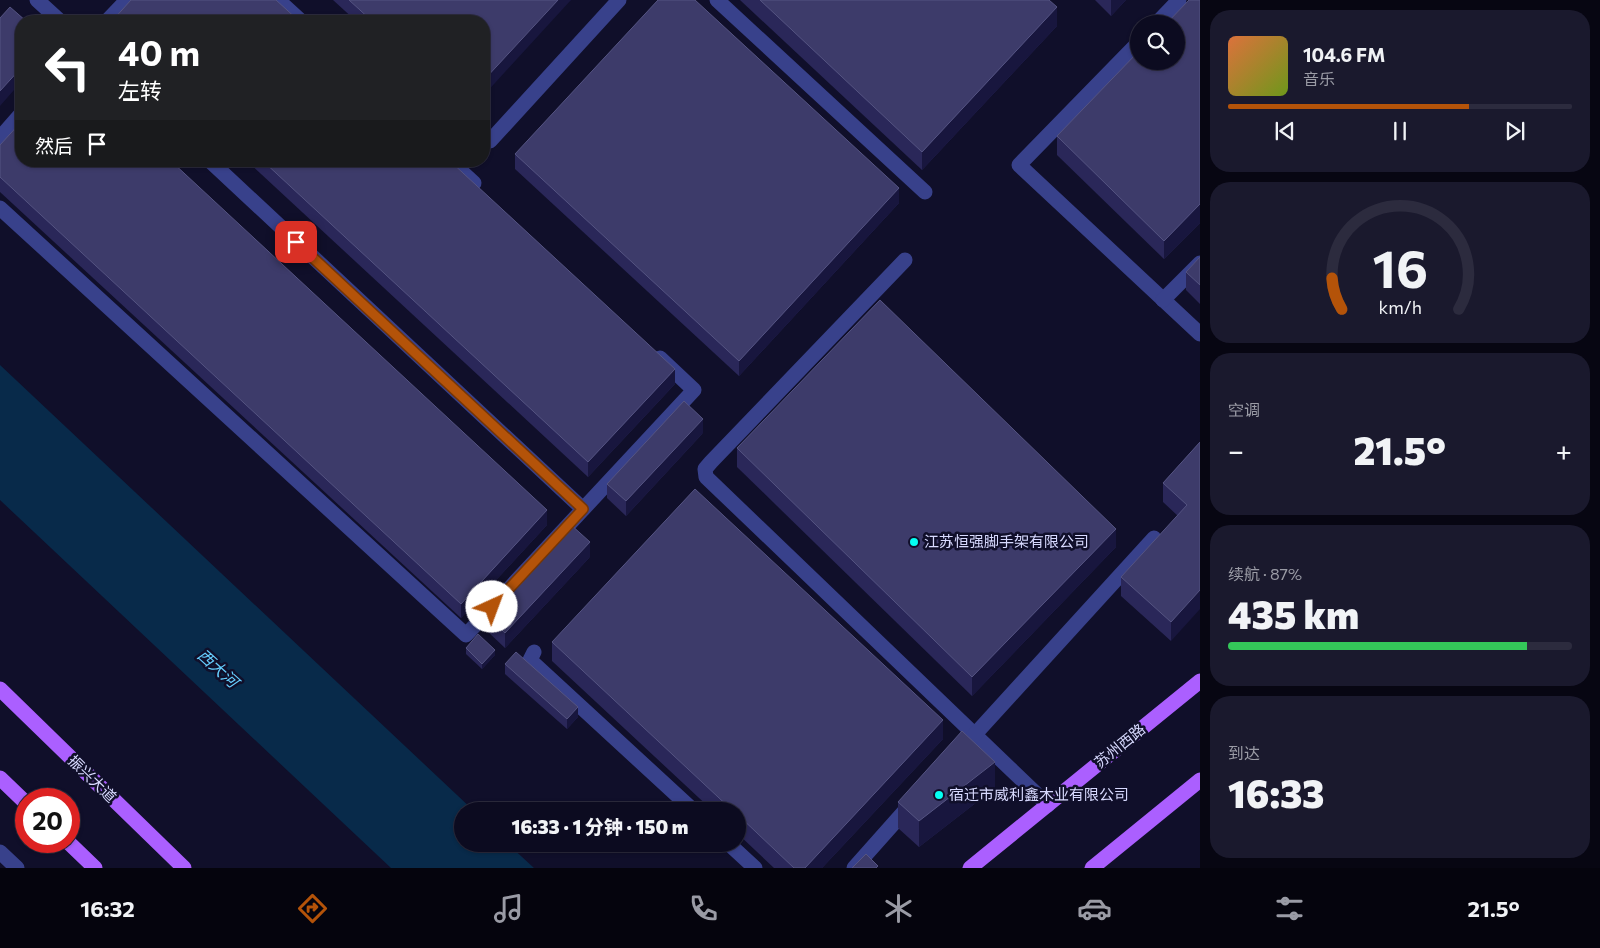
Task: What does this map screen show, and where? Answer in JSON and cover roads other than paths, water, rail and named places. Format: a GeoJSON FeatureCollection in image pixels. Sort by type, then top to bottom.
{"type":"FeatureCollection","features":[{"type":"Feature","properties":{"kind":"main road","name":"苏州西路"},"geometry":{"type":"LineString","coordinates":[[970,868],[1200,681]]}},
{"type":"Feature","properties":{"kind":"main road","name":"振兴大道"},"geometry":{"type":"LineString","coordinates":[[0,689],[184,868]]}},
{"type":"Feature","properties":{"kind":"main road"},"geometry":{"type":"LineString","coordinates":[[0,778],[15,792]]}},
{"type":"Feature","properties":{"kind":"main road"},"geometry":{"type":"LineString","coordinates":[[1092,868],[1200,780]]}},
{"type":"Feature","properties":{"kind":"main road"},"geometry":{"type":"LineString","coordinates":[[79,853],[95,868]]}},
{"type":"Feature","properties":{"kind":"lane"},"geometry":{"type":"LineString","coordinates":[[37,0],[53,15]]}},
{"type":"Feature","properties":{"kind":"lane"},"geometry":{"type":"LineString","coordinates":[[112,15],[126,0]]}},
{"type":"Feature","properties":{"kind":"lane"},"geometry":{"type":"LineString","coordinates":[[278,0],[294,15]]}},
{"type":"Feature","properties":{"kind":"lane"},"geometry":{"type":"LineString","coordinates":[[490,141],[619,0]]}},
{"type":"Feature","properties":{"kind":"lane"},"geometry":{"type":"LineString","coordinates":[[717,0],[925,192]]}},
{"type":"Feature","properties":{"kind":"lane"},"geometry":{"type":"LineString","coordinates":[[1165,15],[1179,0]]}},
{"type":"Feature","properties":{"kind":"lane"},"geometry":{"type":"LineString","coordinates":[[1130,51],[1020,164],[1200,334]]}},
{"type":"Feature","properties":{"kind":"lane"},"geometry":{"type":"LineString","coordinates":[[0,138],[15,121]]}},
{"type":"Feature","properties":{"kind":"lane"},"geometry":{"type":"LineString","coordinates":[[216,167],[583,509]]}},
{"type":"Feature","properties":{"kind":"lane"},"geometry":{"type":"LineString","coordinates":[[456,167],[486,195]]}},
{"type":"Feature","properties":{"kind":"lane"},"geometry":{"type":"LineString","coordinates":[[0,208],[466,635],[694,390],[651,350]]}},
{"type":"Feature","properties":{"kind":"lane"},"geometry":{"type":"LineString","coordinates":[[905,260],[705,469],[706,477],[1048,805]]}},
{"type":"Feature","properties":{"kind":"lane"},"geometry":{"type":"LineString","coordinates":[[1164,300],[1200,263]]}},
{"type":"Feature","properties":{"kind":"lane"},"geometry":{"type":"LineString","coordinates":[[961,750],[1154,538]]}},
{"type":"Feature","properties":{"kind":"lane"},"geometry":{"type":"LineString","coordinates":[[534,652],[530,660],[684,802]]}},
{"type":"Feature","properties":{"kind":"lane"},"geometry":{"type":"LineString","coordinates":[[854,868],[921,794]]}},
{"type":"Feature","properties":{"kind":"lane"},"geometry":{"type":"LineString","coordinates":[[0,852],[17,868]]}},
{"type":"Feature","properties":{"kind":"lane"},"geometry":{"type":"LineString","coordinates":[[738,852],[755,868]]}},
{"type":"Feature","properties":{"kind":"water","name":"西大河"},"geometry":{"type":"Polygon","coordinates":[[[0,365],[464,802],[454,802],[454,852],[517,852],[534,868],[391,868],[0,500],[0,365]]]}},
{"type":"Feature","properties":{"kind":"place","name":"江苏恒强脚手架有限公司"},"geometry":{"type":"Point","coordinates":[914,542]}},
{"type":"Feature","properties":{"kind":"place","name":"宿迁市威利鑫木业有限公司"},"geometry":{"type":"Point","coordinates":[939,795]}}]}
